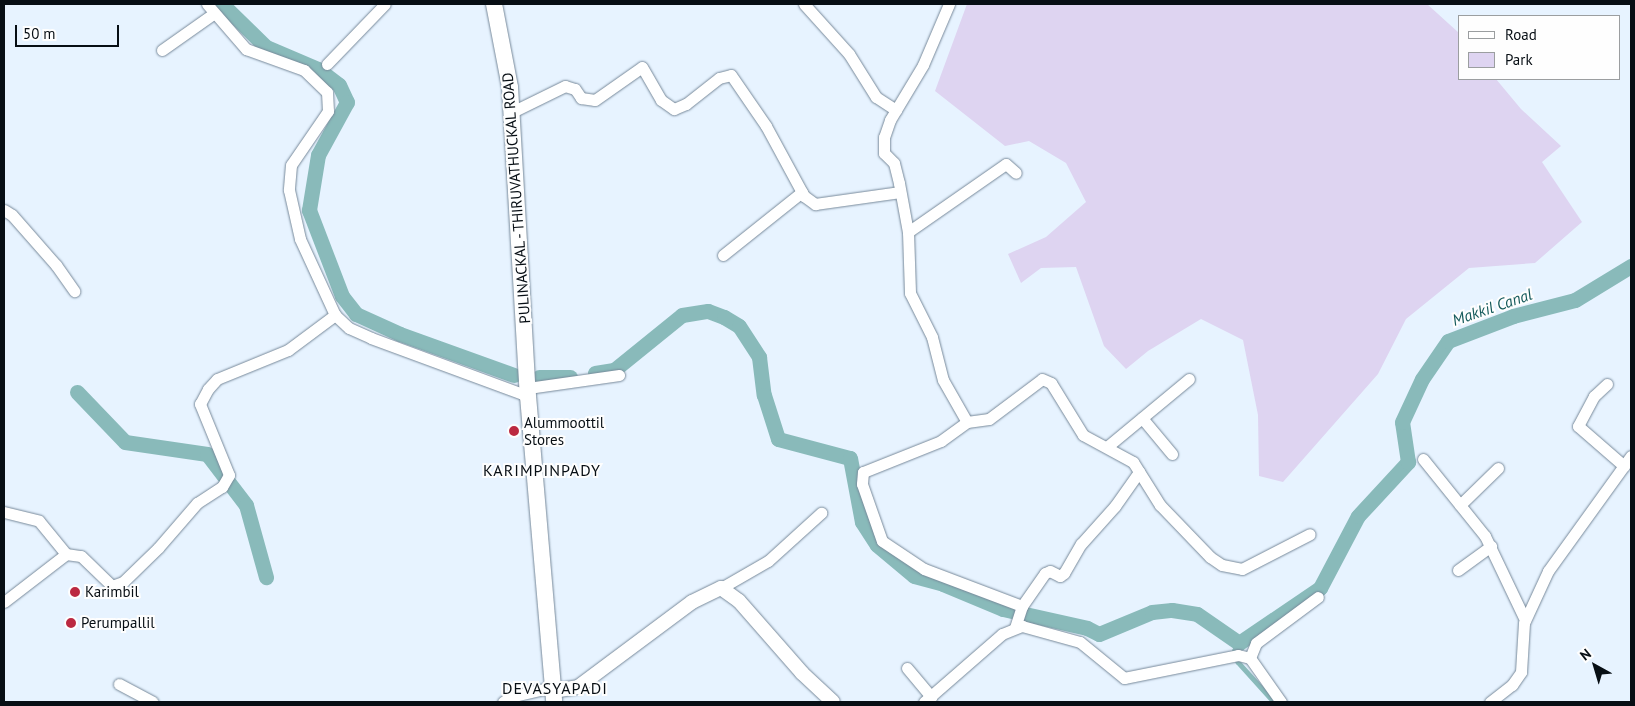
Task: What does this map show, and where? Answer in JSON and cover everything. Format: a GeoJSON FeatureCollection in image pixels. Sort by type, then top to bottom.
{"type":"FeatureCollection","features":[{"type":"Feature","properties":{"kind":"main road","name":"PULINACKAL - THIRUVATHUCKAL ROAD"},"geometry":{"type":"LineString","coordinates":[[494,4],[512,112],[527,389]]}},
{"type":"Feature","properties":{"kind":"main road"},"geometry":{"type":"LineString","coordinates":[[527,389],[553,694]]}},
{"type":"Feature","properties":{"kind":"street"},"geometry":{"type":"LineString","coordinates":[[328,64],[385,4]]}},
{"type":"Feature","properties":{"kind":"street"},"geometry":{"type":"LineString","coordinates":[[804,4],[849,54],[876,97],[896,110]]}},
{"type":"Feature","properties":{"kind":"street"},"geometry":{"type":"LineString","coordinates":[[949,4],[923,65],[896,110],[884,137],[884,152],[894,163],[908,232],[910,293],[932,337],[943,380],[967,422]]}},
{"type":"Feature","properties":{"kind":"street"},"geometry":{"type":"LineString","coordinates":[[162,50],[210,9],[246,49],[304,70],[327,92],[328,111],[291,165],[289,190],[300,239],[334,315],[349,328],[371,338],[527,389],[619,375]]}},
{"type":"Feature","properties":{"kind":"street"},"geometry":{"type":"LineString","coordinates":[[512,112],[565,86],[575,88],[581,98],[595,100],[642,67],[661,100],[674,109],[686,104],[719,78],[731,75],[766,126],[802,192],[815,204],[900,192]]}},
{"type":"Feature","properties":{"kind":"street"},"geometry":{"type":"LineString","coordinates":[[908,232],[1006,164],[1016,174]]}},
{"type":"Feature","properties":{"kind":"street"},"geometry":{"type":"LineString","coordinates":[[723,255],[802,192]]}},
{"type":"Feature","properties":{"kind":"street"},"geometry":{"type":"LineString","coordinates":[[4,210],[12,215],[56,265],[74,292]]}},
{"type":"Feature","properties":{"kind":"street"},"geometry":{"type":"LineString","coordinates":[[4,512],[39,521],[66,554],[80,556],[112,586],[123,582],[158,548],[197,502],[222,487],[230,475],[200,404],[208,389],[217,379],[233,371],[288,350],[334,315]]}},
{"type":"Feature","properties":{"kind":"street"},"geometry":{"type":"LineString","coordinates":[[1021,608],[907,560],[882,541],[873,522],[862,484],[863,472],[941,441],[967,422],[989,419],[1042,379],[1051,383],[1083,434],[1108,446],[1133,462],[1160,505],[1210,557],[1222,565],[1242,568],[1310,534]]}},
{"type":"Feature","properties":{"kind":"street"},"geometry":{"type":"LineString","coordinates":[[1108,446],[1189,379]]}},
{"type":"Feature","properties":{"kind":"street"},"geometry":{"type":"LineString","coordinates":[[1608,384],[1594,396],[1578,426],[1624,466]]}},
{"type":"Feature","properties":{"kind":"street"},"geometry":{"type":"LineString","coordinates":[[1142,418],[1172,454]]}},
{"type":"Feature","properties":{"kind":"street"},"geometry":{"type":"LineString","coordinates":[[1495,701],[1512,685],[1521,672],[1525,620],[1548,571],[1631,456]]}},
{"type":"Feature","properties":{"kind":"street"},"geometry":{"type":"LineString","coordinates":[[1423,459],[1490,546],[1525,620]]}},
{"type":"Feature","properties":{"kind":"street"},"geometry":{"type":"LineString","coordinates":[[1460,505],[1498,468]]}},
{"type":"Feature","properties":{"kind":"street"},"geometry":{"type":"LineString","coordinates":[[907,668],[927,699],[1015,627],[1021,608],[1045,573],[1050,571],[1060,576],[1064,573],[1081,544],[1115,506],[1139,472]]}},
{"type":"Feature","properties":{"kind":"street"},"geometry":{"type":"LineString","coordinates":[[503,702],[510,697],[553,694],[578,687],[692,602],[768,561],[820,513]]}},
{"type":"Feature","properties":{"kind":"street"},"geometry":{"type":"LineString","coordinates":[[1458,570],[1490,546]]}},
{"type":"Feature","properties":{"kind":"street"},"geometry":{"type":"LineString","coordinates":[[4,602],[66,554]]}},
{"type":"Feature","properties":{"kind":"street"},"geometry":{"type":"LineString","coordinates":[[721,588],[739,601],[802,673],[833,702]]}},
{"type":"Feature","properties":{"kind":"street"},"geometry":{"type":"LineString","coordinates":[[1250,658],[1256,643],[1318,597]]}},
{"type":"Feature","properties":{"kind":"street"},"geometry":{"type":"LineString","coordinates":[[1015,627],[1080,642],[1124,678],[1238,656],[1250,658],[1281,702]]}},
{"type":"Feature","properties":{"kind":"street"},"geometry":{"type":"LineString","coordinates":[[119,684],[153,702]]}},
{"type":"Feature","properties":{"kind":"green space"},"geometry":{"type":"Polygon","coordinates":[[[967,4],[1427,4],[1458,32],[1458,80],[1497,80],[1521,109],[1561,146],[1542,162],[1582,222],[1535,263],[1469,268],[1406,319],[1378,374],[1283,482],[1259,476],[1258,415],[1243,340],[1201,319],[1148,351],[1126,369],[1104,346],[1076,267],[1041,268],[1021,283],[1008,254],[1046,237],[1086,202],[1066,163],[1029,141],[1005,146],[935,91],[967,4]]]}},
{"type":"Feature","properties":{"kind":"waterway"},"geometry":{"type":"LineString","coordinates":[[222,4],[266,47],[318,69],[339,85],[347,102],[318,155],[309,210],[342,296],[356,314],[400,334],[514,375]]}},
{"type":"Feature","properties":{"kind":"waterway","name":"Makkil Canal"},"geometry":{"type":"LineString","coordinates":[[595,373],[614,370],[682,315],[708,311],[724,317],[739,326],[759,357],[764,395],[778,439],[850,458],[862,522],[877,545],[914,576],[943,584],[1003,609],[1087,628],[1099,634],[1152,612],[1172,610],[1197,614],[1239,643],[1320,588],[1358,516],[1408,462],[1402,422],[1422,379],[1448,341],[1513,316],[1575,300],[1631,266]]}},
{"type":"Feature","properties":{"kind":"waterway"},"geometry":{"type":"LineString","coordinates":[[539,377],[570,377]]}},
{"type":"Feature","properties":{"kind":"waterway"},"geometry":{"type":"LineString","coordinates":[[77,392],[125,442],[207,454],[246,505],[266,577]]}},
{"type":"Feature","properties":{"kind":"waterway"},"geometry":{"type":"LineString","coordinates":[[1239,643],[1235,650],[1238,662],[1274,702]]}},
{"type":"Feature","properties":{"kind":"place","name":"Alummoottil Stores"},"geometry":{"type":"Point","coordinates":[514,431]}},
{"type":"Feature","properties":{"kind":"place","name":"Karimbil"},"geometry":{"type":"Point","coordinates":[75,592]}},
{"type":"Feature","properties":{"kind":"place","name":"Perumpallil"},"geometry":{"type":"Point","coordinates":[71,623]}},
{"type":"Feature","properties":{"kind":"district","name":"KARIMPINPADY"},"geometry":{"type":"Point","coordinates":[542,470]}},
{"type":"Feature","properties":{"kind":"district","name":"DEVASYAPADI"},"geometry":{"type":"Point","coordinates":[555,688]}}]}
